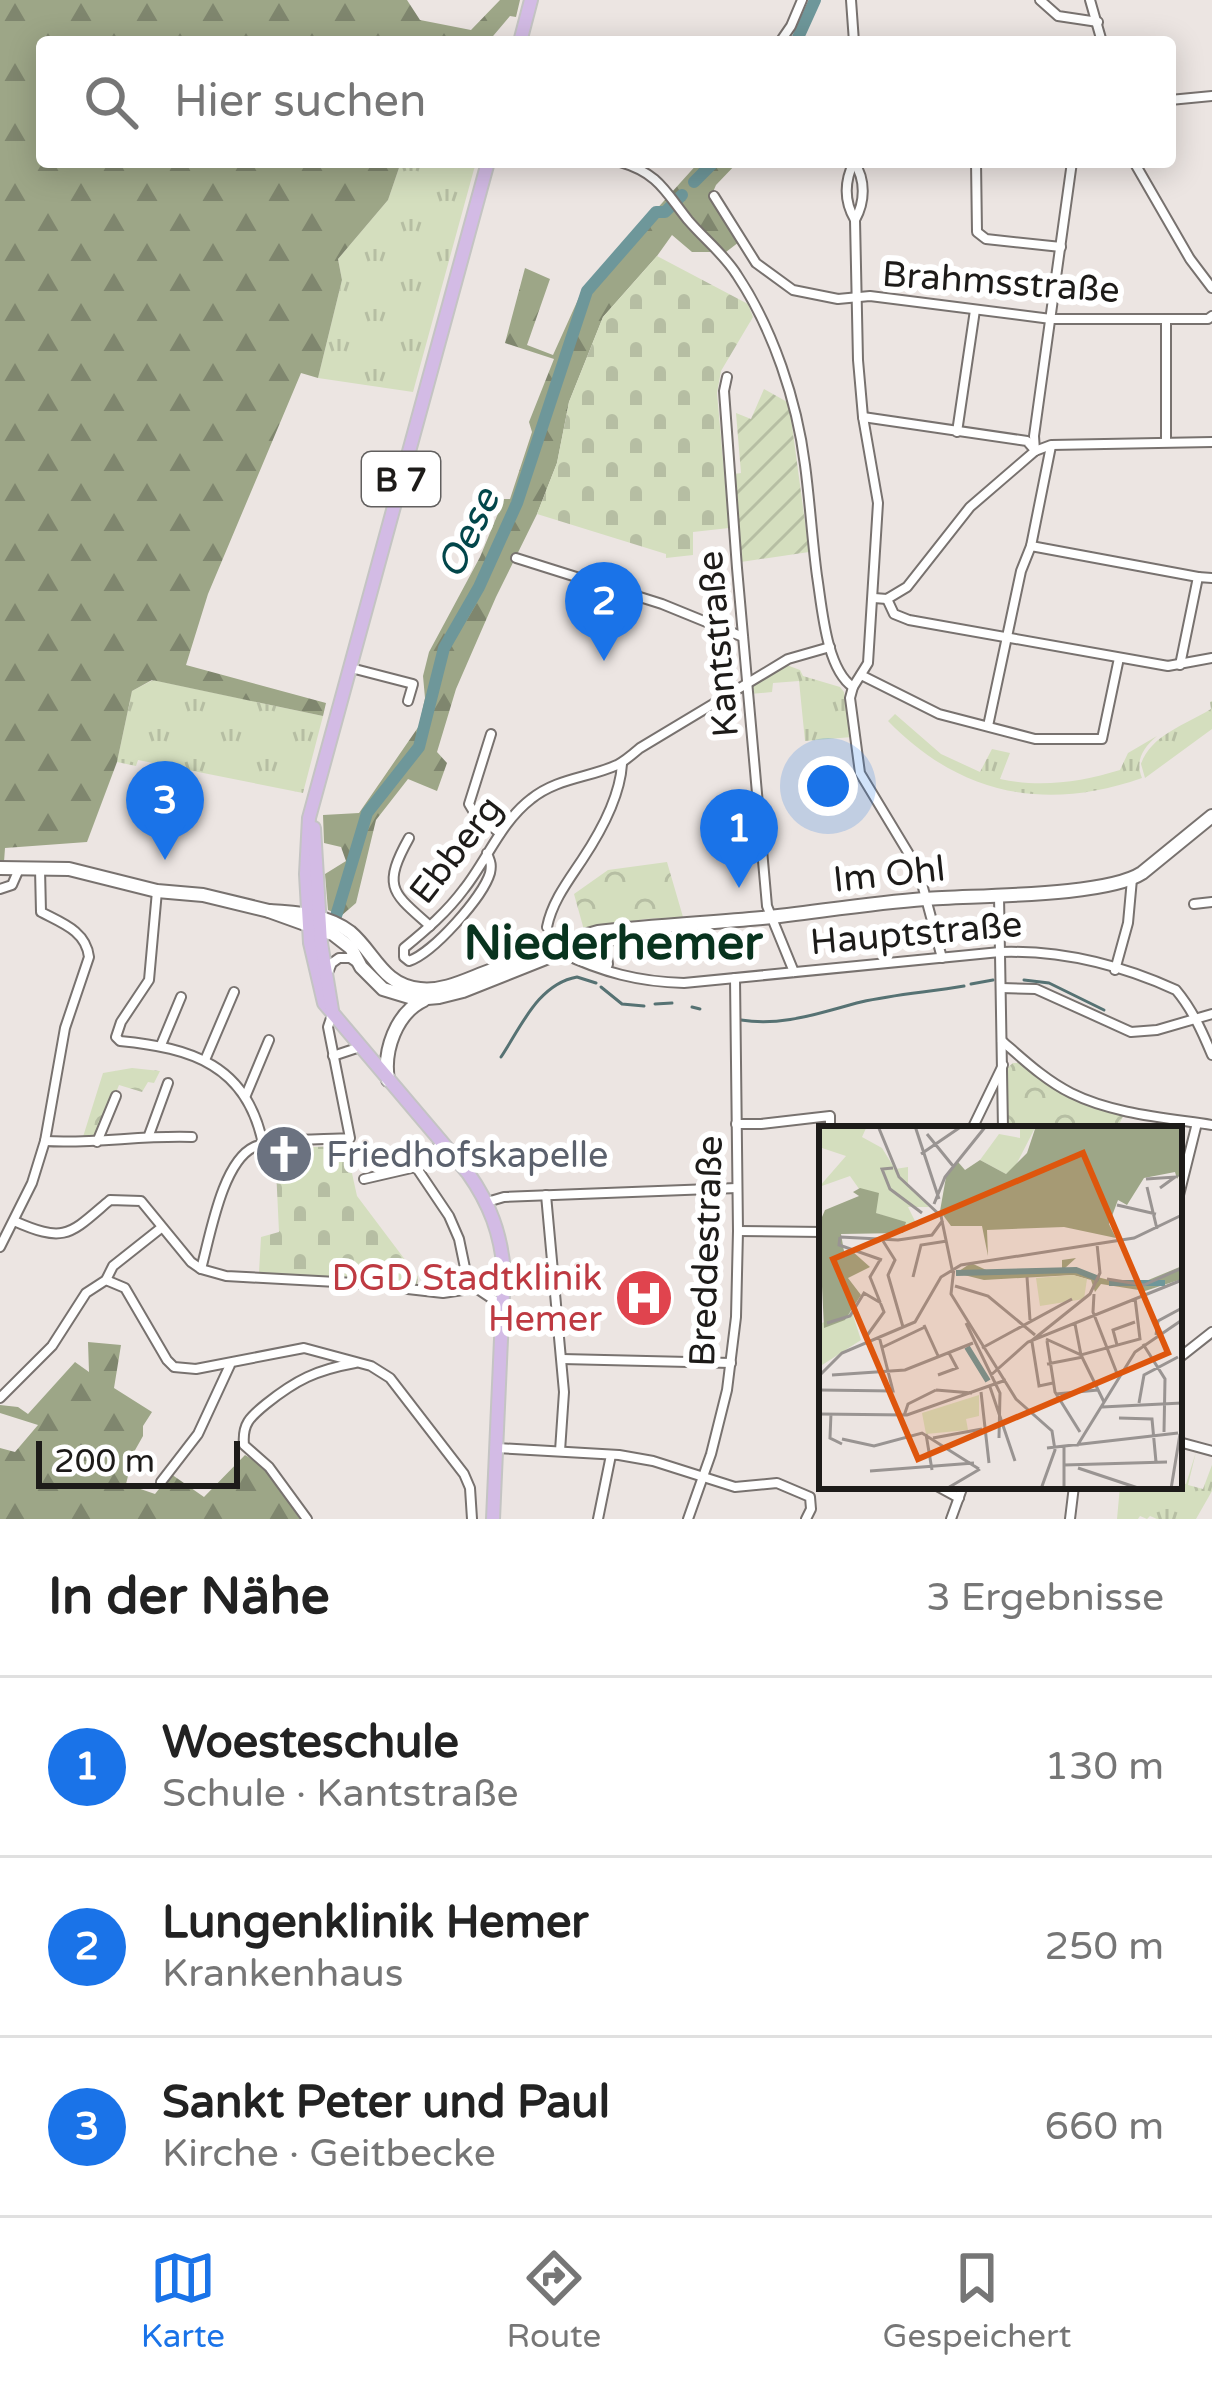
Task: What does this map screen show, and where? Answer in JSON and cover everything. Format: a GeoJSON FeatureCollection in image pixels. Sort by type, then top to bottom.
{"type":"FeatureCollection","features":[{"type":"Feature","properties":{"kind":"main road"},"geometry":{"type":"LineString","coordinates":[[522,36],[531,0]]}},
{"type":"Feature","properties":{"kind":"main road","name":"B 7"},"geometry":{"type":"LineString","coordinates":[[333,1012],[306,885],[308,818],[486,168]]}},
{"type":"Feature","properties":{"kind":"main road","name":"B 7"},"geometry":{"type":"LineString","coordinates":[[316,796],[314,922],[324,1003],[361,1048],[382,1057],[389,1081],[487,1202],[502,1251],[493,1519]]}},
{"type":"Feature","properties":{"kind":"main road"},"geometry":{"type":"LineString","coordinates":[[1132,879],[1212,816]]}},
{"type":"Feature","properties":{"kind":"main road"},"geometry":{"type":"LineString","coordinates":[[0,868],[77,870],[158,891],[203,895],[349,932],[385,974],[402,985],[425,990],[473,981],[598,938]]}},
{"type":"Feature","properties":{"kind":"main road","name":"Im Ohl"},"geometry":{"type":"LineString","coordinates":[[598,938],[651,927],[928,898],[1090,888],[1132,879]]}},
{"type":"Feature","properties":{"kind":"main road"},"geometry":{"type":"LineString","coordinates":[[288,912],[298,906],[306,885]]}},
{"type":"Feature","properties":{"kind":"main road"},"geometry":{"type":"LineString","coordinates":[[269,911],[314,922],[351,948],[361,967],[383,988],[427,999]]}},
{"type":"Feature","properties":{"kind":"main road"},"geometry":{"type":"LineString","coordinates":[[389,1081],[382,1057],[412,1006],[445,996],[570,939],[598,938]]}},
{"type":"Feature","properties":{"kind":"street"},"geometry":{"type":"LineString","coordinates":[[783,36],[802,0]]}},
{"type":"Feature","properties":{"kind":"street"},"geometry":{"type":"LineString","coordinates":[[850,0],[853,36]]}},
{"type":"Feature","properties":{"kind":"street"},"geometry":{"type":"LineString","coordinates":[[1040,0],[1058,16],[1098,22]]}},
{"type":"Feature","properties":{"kind":"street"},"geometry":{"type":"LineString","coordinates":[[1090,0],[1101,36]]}},
{"type":"Feature","properties":{"kind":"street"},"geometry":{"type":"LineString","coordinates":[[1176,99],[1212,96]]}},
{"type":"Feature","properties":{"kind":"street"},"geometry":{"type":"LineString","coordinates":[[634,168],[652,176],[670,194],[737,274],[770,341],[784,376],[804,460],[830,647],[843,680],[853,687]]}},
{"type":"Feature","properties":{"kind":"street"},"geometry":{"type":"LineString","coordinates":[[852,168],[846,192],[855,220]]}},
{"type":"Feature","properties":{"kind":"street"},"geometry":{"type":"LineString","coordinates":[[857,168],[863,194],[855,220],[863,416],[878,503],[868,662],[850,698],[860,773],[912,855],[942,958]]}},
{"type":"Feature","properties":{"kind":"street"},"geometry":{"type":"LineString","coordinates":[[976,168],[977,232],[986,239],[1060,247]]}},
{"type":"Feature","properties":{"kind":"street"},"geometry":{"type":"LineString","coordinates":[[1035,451],[1071,168]]}},
{"type":"Feature","properties":{"kind":"street"},"geometry":{"type":"LineString","coordinates":[[1137,168],[1190,260],[1212,288]]}},
{"type":"Feature","properties":{"kind":"street","name":"Brahmsstraße"},"geometry":{"type":"LineString","coordinates":[[714,196],[756,263],[793,290],[838,299],[870,296],[1051,319],[1212,316]]}},
{"type":"Feature","properties":{"kind":"street"},"geometry":{"type":"LineString","coordinates":[[957,432],[975,310]]}},
{"type":"Feature","properties":{"kind":"street"},"geometry":{"type":"LineString","coordinates":[[1166,319],[1166,441]]}},
{"type":"Feature","properties":{"kind":"street","name":"Kantstraße"},"geometry":{"type":"LineString","coordinates":[[727,377],[724,391],[746,684],[770,917],[794,972]]}},
{"type":"Feature","properties":{"kind":"street"},"geometry":{"type":"LineString","coordinates":[[863,416],[1027,441],[1035,451]]}},
{"type":"Feature","properties":{"kind":"street"},"geometry":{"type":"LineString","coordinates":[[874,598],[887,598],[907,587],[970,507],[1035,451],[1052,445],[1212,442]]}},
{"type":"Feature","properties":{"kind":"street"},"geometry":{"type":"LineString","coordinates":[[988,726],[1052,445]]}},
{"type":"Feature","properties":{"kind":"street"},"geometry":{"type":"LineString","coordinates":[[1031,546],[1212,578]]}},
{"type":"Feature","properties":{"kind":"street"},"geometry":{"type":"LineString","coordinates":[[516,558],[662,604],[743,637]]}},
{"type":"Feature","properties":{"kind":"street"},"geometry":{"type":"LineString","coordinates":[[1180,665],[1198,577]]}},
{"type":"Feature","properties":{"kind":"street"},"geometry":{"type":"LineString","coordinates":[[887,598],[893,614],[909,620],[1008,639],[1168,666],[1212,658]]}},
{"type":"Feature","properties":{"kind":"street","name":"Ebberg"},"geometry":{"type":"LineString","coordinates":[[487,854],[490,874],[449,930],[417,959],[404,957],[403,952],[463,890],[500,833],[542,791],[622,763],[788,659],[830,647]]}},
{"type":"Feature","properties":{"kind":"street"},"geometry":{"type":"LineString","coordinates":[[861,675],[939,714],[1035,739],[1102,739],[1119,658]]}},
{"type":"Feature","properties":{"kind":"street"},"geometry":{"type":"LineString","coordinates":[[350,667],[413,684],[408,701]]}},
{"type":"Feature","properties":{"kind":"street"},"geometry":{"type":"LineString","coordinates":[[491,734],[470,804],[475,814],[500,833]]}},
{"type":"Feature","properties":{"kind":"street"},"geometry":{"type":"LineString","coordinates":[[547,927],[568,878],[610,806],[622,763]]}},
{"type":"Feature","properties":{"kind":"street"},"geometry":{"type":"LineString","coordinates":[[409,838],[400,854],[394,887],[401,902],[430,926]]}},
{"type":"Feature","properties":{"kind":"street"},"geometry":{"type":"LineString","coordinates":[[0,889],[12,885],[20,867]]}},
{"type":"Feature","properties":{"kind":"street"},"geometry":{"type":"LineString","coordinates":[[0,1247],[32,1183],[45,1141],[61,1043],[89,957],[82,937],[41,912],[40,867]]}},
{"type":"Feature","properties":{"kind":"street"},"geometry":{"type":"LineString","coordinates":[[1115,970],[1128,923],[1132,879]]}},
{"type":"Feature","properties":{"kind":"street"},"geometry":{"type":"LineString","coordinates":[[158,891],[152,971],[116,1036],[120,1041],[161,1045],[205,1060],[246,1095],[263,1144]]}},
{"type":"Feature","properties":{"kind":"street"},"geometry":{"type":"LineString","coordinates":[[999,894],[1003,1126]]}},
{"type":"Feature","properties":{"kind":"street"},"geometry":{"type":"LineString","coordinates":[[1194,904],[1212,902]]}},
{"type":"Feature","properties":{"kind":"street"},"geometry":{"type":"LineString","coordinates":[[598,938],[596,962],[606,969]]}},
{"type":"Feature","properties":{"kind":"street","name":"Hauptstraße"},"geometry":{"type":"LineString","coordinates":[[561,952],[597,970],[664,982],[1000,952],[1049,952],[1076,956],[1176,990],[1197,1018]]}},
{"type":"Feature","properties":{"kind":"street"},"geometry":{"type":"LineString","coordinates":[[326,982],[339,958],[350,958],[361,967]]}},
{"type":"Feature","properties":{"kind":"street","name":"Breddestraße"},"geometry":{"type":"LineString","coordinates":[[688,1519],[727,1390],[736,1317],[735,978]]}},
{"type":"Feature","properties":{"kind":"street"},"geometry":{"type":"LineString","coordinates":[[1001,988],[1036,989],[1130,1032],[1157,1030],[1212,1014]]}},
{"type":"Feature","properties":{"kind":"street"},"geometry":{"type":"LineString","coordinates":[[205,1060],[234,992]]}},
{"type":"Feature","properties":{"kind":"street"},"geometry":{"type":"LineString","coordinates":[[395,994],[402,1005],[402,1018]]}},
{"type":"Feature","properties":{"kind":"street"},"geometry":{"type":"LineString","coordinates":[[161,1045],[181,998]]}},
{"type":"Feature","properties":{"kind":"street"},"geometry":{"type":"LineString","coordinates":[[201,1268],[223,1190],[239,1159],[263,1144],[350,1138],[328,1027],[333,1012]]}},
{"type":"Feature","properties":{"kind":"street"},"geometry":{"type":"LineString","coordinates":[[1197,1018],[1212,1055]]}},
{"type":"Feature","properties":{"kind":"street"},"geometry":{"type":"LineString","coordinates":[[246,1095],[269,1040]]}},
{"type":"Feature","properties":{"kind":"street"},"geometry":{"type":"LineString","coordinates":[[1002,1041],[1056,1085],[1092,1102],[1212,1125]]}},
{"type":"Feature","properties":{"kind":"street"},"geometry":{"type":"LineString","coordinates":[[333,1056],[361,1048]]}},
{"type":"Feature","properties":{"kind":"street"},"geometry":{"type":"LineString","coordinates":[[1003,1060],[1027,1063]]}},
{"type":"Feature","properties":{"kind":"street"},"geometry":{"type":"LineString","coordinates":[[973,1126],[1003,1060]]}},
{"type":"Feature","properties":{"kind":"street"},"geometry":{"type":"LineString","coordinates":[[149,1135],[168,1083]]}},
{"type":"Feature","properties":{"kind":"street"},"geometry":{"type":"LineString","coordinates":[[98,1142],[116,1096]]}},
{"type":"Feature","properties":{"kind":"street"},"geometry":{"type":"LineString","coordinates":[[736,1124],[830,1116],[830,1126]]}},
{"type":"Feature","properties":{"kind":"street"},"geometry":{"type":"LineString","coordinates":[[1182,1183],[1197,1123]]}},
{"type":"Feature","properties":{"kind":"street"},"geometry":{"type":"LineString","coordinates":[[45,1141],[192,1137]]}},
{"type":"Feature","properties":{"kind":"street"},"geometry":{"type":"LineString","coordinates":[[364,1178],[416,1167],[443,1142]]}},
{"type":"Feature","properties":{"kind":"street"},"geometry":{"type":"LineString","coordinates":[[416,1167],[459,1239],[469,1287]]}},
{"type":"Feature","properties":{"kind":"street"},"geometry":{"type":"LineString","coordinates":[[487,1202],[504,1197],[737,1188]]}},
{"type":"Feature","properties":{"kind":"street"},"geometry":{"type":"LineString","coordinates":[[549,1195],[564,1392],[560,1451]]}},
{"type":"Feature","properties":{"kind":"street"},"geometry":{"type":"LineString","coordinates":[[14,1221],[56,1236],[76,1229],[110,1200],[141,1201],[191,1262],[226,1276],[355,1282],[443,1293],[469,1287],[484,1291],[503,1306]]}},
{"type":"Feature","properties":{"kind":"street"},"geometry":{"type":"LineString","coordinates":[[0,1398],[52,1346],[86,1293],[161,1228]]}},
{"type":"Feature","properties":{"kind":"street"},"geometry":{"type":"LineString","coordinates":[[738,1231],[819,1232]]}},
{"type":"Feature","properties":{"kind":"street"},"geometry":{"type":"LineString","coordinates":[[106,1280],[125,1288],[174,1367],[196,1369],[304,1348],[371,1366],[391,1378],[464,1474],[472,1519]]}},
{"type":"Feature","properties":{"kind":"street"},"geometry":{"type":"LineString","coordinates":[[1182,1356],[1212,1332]]}},
{"type":"Feature","properties":{"kind":"street"},"geometry":{"type":"LineString","coordinates":[[334,1367],[335,1355]]}},
{"type":"Feature","properties":{"kind":"street"},"geometry":{"type":"LineString","coordinates":[[562,1359],[731,1363]]}},
{"type":"Feature","properties":{"kind":"street"},"geometry":{"type":"LineString","coordinates":[[308,1519],[269,1467],[244,1444],[243,1431],[247,1420],[294,1381],[356,1363]]}},
{"type":"Feature","properties":{"kind":"street"},"geometry":{"type":"LineString","coordinates":[[161,1482],[198,1435],[230,1364]]}},
{"type":"Feature","properties":{"kind":"street"},"geometry":{"type":"LineString","coordinates":[[1182,1443],[1212,1451]]}},
{"type":"Feature","properties":{"kind":"street"},"geometry":{"type":"LineString","coordinates":[[497,1448],[653,1460],[735,1487],[777,1483],[812,1501],[806,1519]]}},
{"type":"Feature","properties":{"kind":"street"},"geometry":{"type":"LineString","coordinates":[[598,1519],[610,1455]]}},
{"type":"Feature","properties":{"kind":"street"},"geometry":{"type":"LineString","coordinates":[[942,1489],[959,1498]]}},
{"type":"Feature","properties":{"kind":"street"},"geometry":{"type":"LineString","coordinates":[[951,1519],[962,1489]]}},
{"type":"Feature","properties":{"kind":"street"},"geometry":{"type":"LineString","coordinates":[[1070,1519],[1074,1489]]}},
{"type":"Feature","properties":{"kind":"green space"},"geometry":{"type":"Polygon","coordinates":[[[0,0],[407,0],[420,20],[471,30],[500,0],[520,0],[516,17],[510,16],[493,36],[36,36],[36,168],[399,168],[388,200],[338,259],[342,280],[318,378],[301,373],[208,594],[186,665],[326,703],[323,716],[152,680],[132,691],[117,762],[87,842],[5,848],[4,862],[0,862],[0,0]]]}},
{"type":"Feature","properties":{"kind":"green space"},"geometry":{"type":"Polygon","coordinates":[[[399,168],[474,168],[413,392],[318,378],[342,280],[338,259],[388,200],[399,168]]]}},
{"type":"Feature","properties":{"kind":"green space"},"geometry":{"type":"Polygon","coordinates":[[[694,168],[732,168],[710,199],[739,242],[726,252],[692,252],[672,235],[603,317],[569,402],[557,463],[537,514],[456,689],[437,752],[447,763],[437,791],[408,779],[376,820],[356,903],[341,916],[328,910],[325,874],[346,861],[341,847],[324,843],[323,815],[359,813],[419,726],[429,652],[480,557],[504,499],[510,499],[532,432],[529,422],[554,359],[505,343],[525,268],[550,279],[527,345],[553,355],[581,293],[694,168]]]}},
{"type":"Feature","properties":{"kind":"green space"},"geometry":{"type":"Polygon","coordinates":[[[657,256],[748,304],[753,317],[721,371],[717,393],[729,528],[693,532],[693,555],[666,558],[666,554],[537,514],[557,463],[569,402],[603,317],[657,256]]]}},
{"type":"Feature","properties":{"kind":"green space"},"geometry":{"type":"Polygon","coordinates":[[[764,389],[789,403],[809,552],[741,562],[734,474],[741,473],[736,413],[751,419],[764,389]]]}},
{"type":"Feature","properties":{"kind":"green space"},"geometry":{"type":"Polygon","coordinates":[[[784,664],[803,676],[840,687],[852,737],[805,741],[799,681],[773,683],[772,692],[750,694],[749,684],[784,664]]]}},
{"type":"Feature","properties":{"kind":"green space"},"geometry":{"type":"Polygon","coordinates":[[[153,680],[323,716],[303,793],[138,760],[136,766],[117,762],[132,691],[153,680]]]}},
{"type":"Feature","properties":{"kind":"green space"},"geometry":{"type":"Polygon","coordinates":[[[1212,701],[1212,729],[1145,778],[1141,764],[1152,745],[1211,709],[1212,701]]]}},
{"type":"Feature","properties":{"kind":"green space"},"geometry":{"type":"Polygon","coordinates":[[[895,714],[941,754],[980,772],[992,749],[1010,753],[1000,779],[1031,783],[1120,770],[1128,753],[1157,736],[1142,755],[1142,778],[1072,794],[1038,794],[974,781],[944,766],[888,721],[895,714]]]}},
{"type":"Feature","properties":{"kind":"green space"},"geometry":{"type":"Polygon","coordinates":[[[667,862],[683,917],[584,930],[574,894],[608,870],[667,862]]]}},
{"type":"Feature","properties":{"kind":"green space"},"geometry":{"type":"Polygon","coordinates":[[[1018,1063],[1070,1098],[1125,1112],[1118,1126],[1008,1126],[1006,1069],[1018,1063]]]}},
{"type":"Feature","properties":{"kind":"green space"},"geometry":{"type":"Polygon","coordinates":[[[132,1068],[160,1071],[142,1092],[119,1085],[97,1140],[82,1140],[103,1073],[132,1068]]]}},
{"type":"Feature","properties":{"kind":"green space"},"geometry":{"type":"Polygon","coordinates":[[[346,1146],[357,1196],[418,1277],[417,1288],[259,1272],[261,1237],[279,1232],[275,1148],[346,1146]]]}},
{"type":"Feature","properties":{"kind":"green space"},"geometry":{"type":"Polygon","coordinates":[[[88,1342],[121,1345],[114,1388],[152,1412],[143,1426],[126,1484],[155,1494],[171,1474],[204,1497],[245,1455],[265,1467],[300,1519],[0,1519],[0,1448],[15,1452],[38,1425],[0,1413],[0,1405],[18,1407],[28,1414],[75,1362],[89,1372],[88,1342]]]}},
{"type":"Feature","properties":{"kind":"green space"},"geometry":{"type":"Polygon","coordinates":[[[1196,1452],[1188,1485],[1203,1489],[1212,1465],[1212,1491],[1196,1519],[1117,1519],[1120,1489],[1182,1489],[1182,1483],[1186,1484],[1196,1452]]]}},
{"type":"Feature","properties":{"kind":"waterway","name":"Oese"},"geometry":{"type":"LineString","coordinates":[[799,36],[815,0]]}},
{"type":"Feature","properties":{"kind":"waterway","name":"Oese"},"geometry":{"type":"LineString","coordinates":[[694,182],[708,168]]}},
{"type":"Feature","properties":{"kind":"waterway","name":"Oese"},"geometry":{"type":"LineString","coordinates":[[336,916],[367,813],[419,747],[444,648],[479,587],[517,503],[587,291],[656,212],[665,212],[682,195]]}},
{"type":"Feature","properties":{"kind":"waterway"},"geometry":{"type":"LineString","coordinates":[[501,1057],[532,1008],[551,988],[577,977],[596,983]]}},
{"type":"Feature","properties":{"kind":"waterway"},"geometry":{"type":"LineString","coordinates":[[971,984],[993,980]]}},
{"type":"Feature","properties":{"kind":"waterway"},"geometry":{"type":"LineString","coordinates":[[1024,980],[1049,983],[1104,1010]]}},
{"type":"Feature","properties":{"kind":"waterway"},"geometry":{"type":"LineString","coordinates":[[741,1020],[787,1020],[874,999],[964,986]]}},
{"type":"Feature","properties":{"kind":"waterway"},"geometry":{"type":"LineString","coordinates":[[601,987],[622,1004],[644,1006]]}},
{"type":"Feature","properties":{"kind":"waterway"},"geometry":{"type":"LineString","coordinates":[[655,1004],[672,1003]]}},
{"type":"Feature","properties":{"kind":"waterway"},"geometry":{"type":"LineString","coordinates":[[692,1007],[700,1009]]}},
{"type":"Feature","properties":{"kind":"place","name":"Lungenklinik Hemer"},"geometry":{"type":"Point","coordinates":[604,661]}},
{"type":"Feature","properties":{"kind":"place","name":"Sankt Peter und Paul"},"geometry":{"type":"Point","coordinates":[165,860]}},
{"type":"Feature","properties":{"kind":"place","name":"Woesteschule"},"geometry":{"type":"Point","coordinates":[739,888]}},
{"type":"Feature","properties":{"kind":"place","name":"Friedhofskapelle"},"geometry":{"type":"Point","coordinates":[284,1154]}},
{"type":"Feature","properties":{"kind":"place","name":"DGD Stadtklinik Hemer"},"geometry":{"type":"Point","coordinates":[644,1298]}},
{"type":"Feature","properties":{"kind":"district","name":"Niederhemer"},"geometry":{"type":"Point","coordinates":[613,942]}}]}
